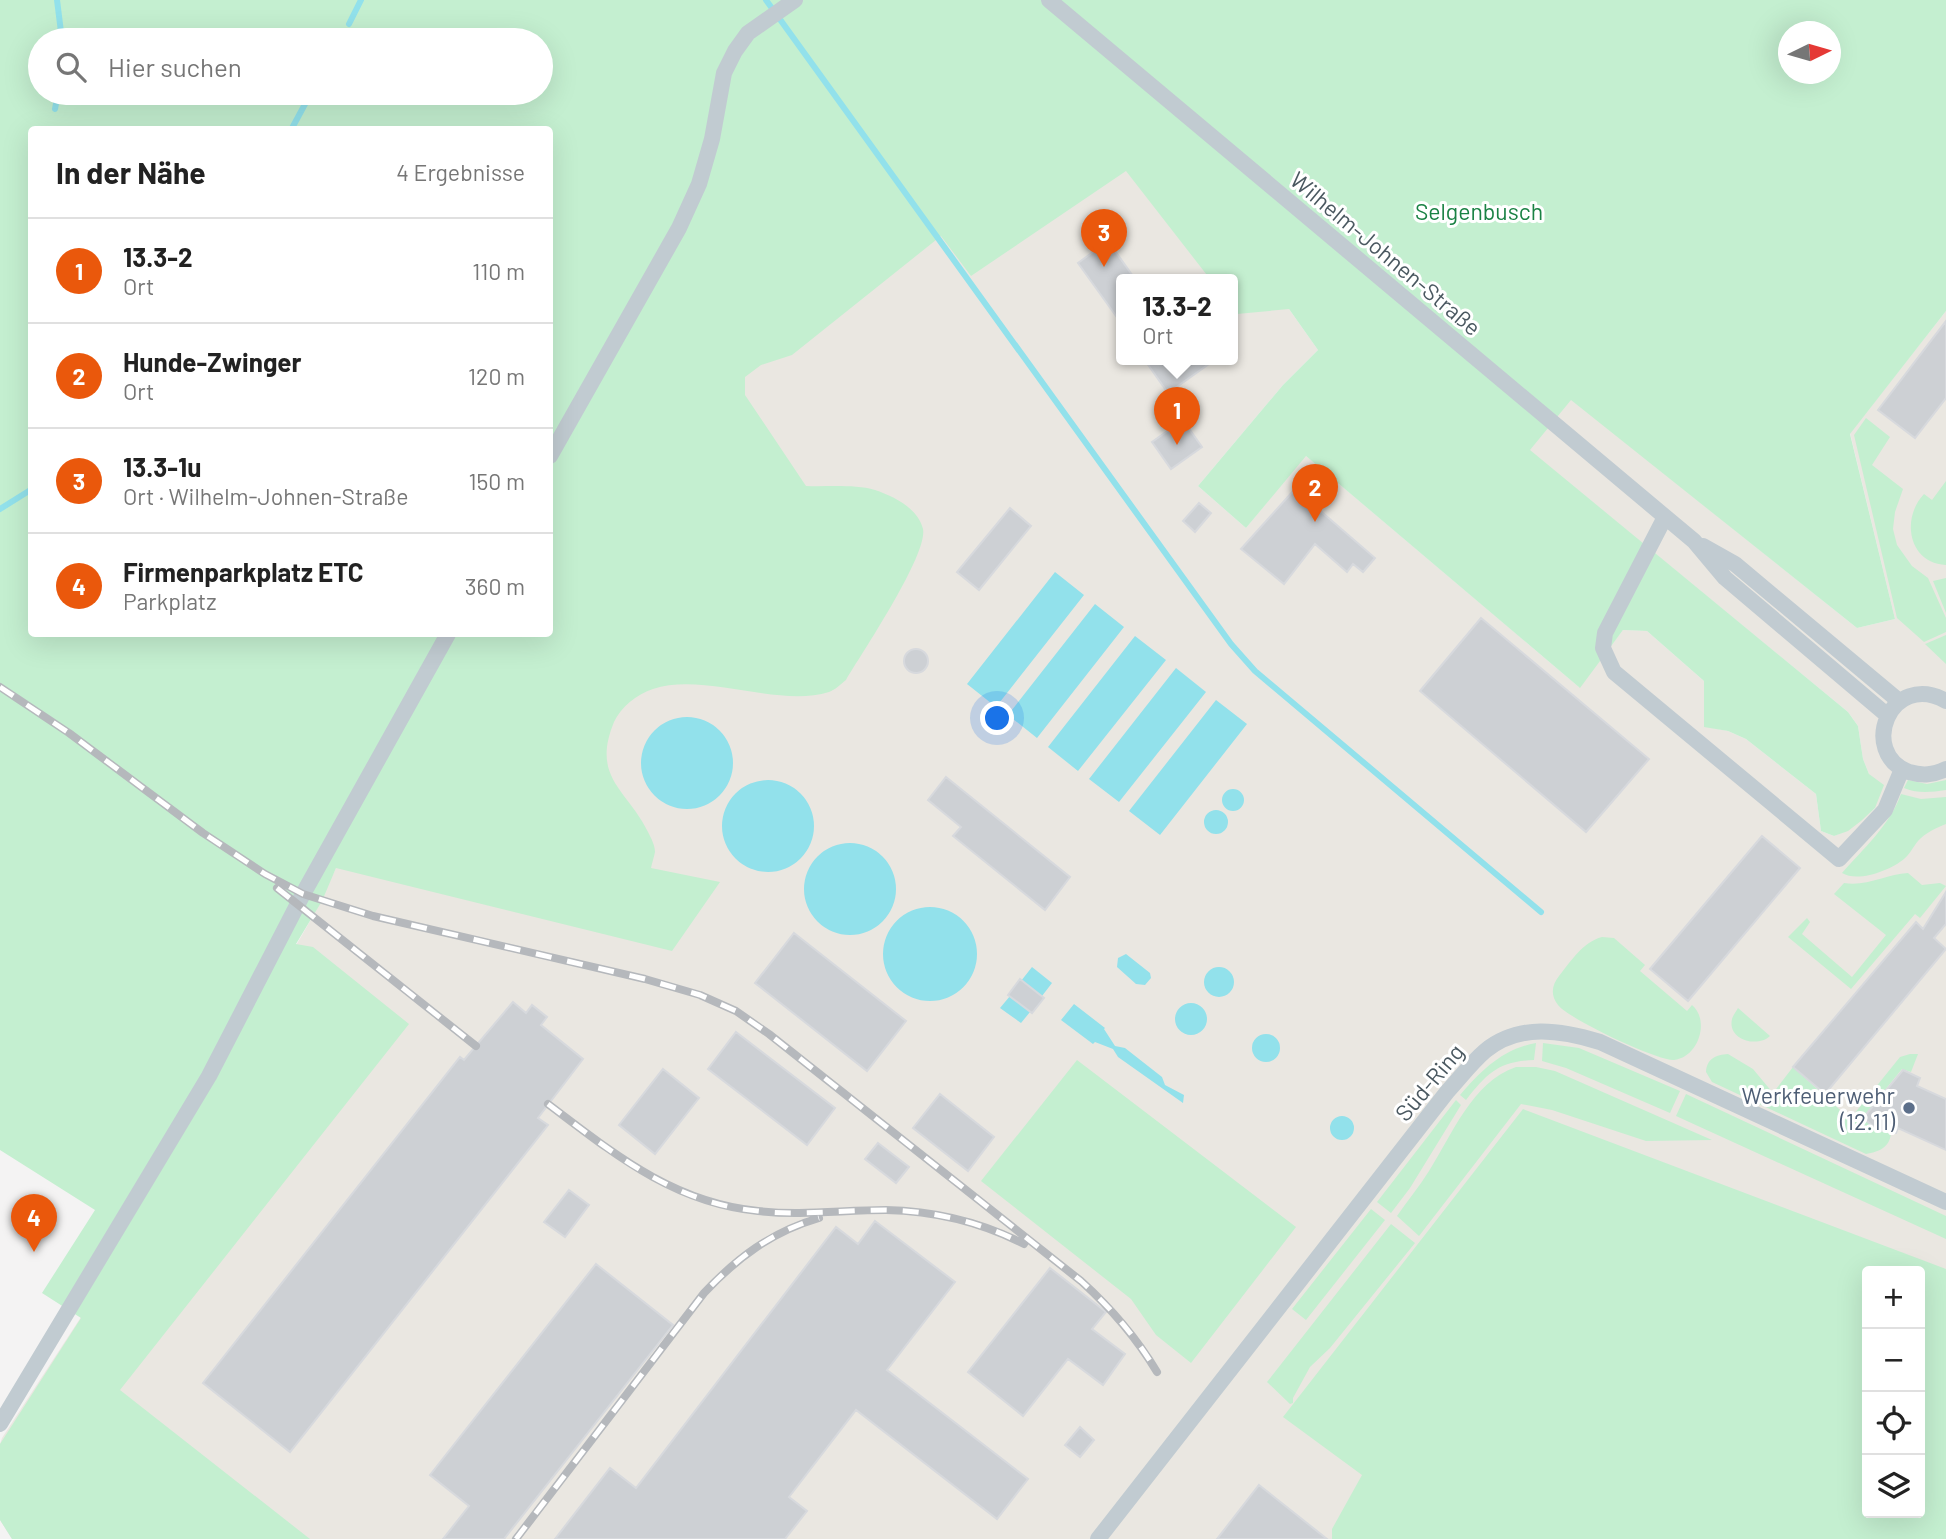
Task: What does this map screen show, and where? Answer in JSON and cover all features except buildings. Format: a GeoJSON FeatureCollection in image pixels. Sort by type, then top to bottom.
{"type":"FeatureCollection","features":[{"type":"Feature","properties":{"kind":"street"},"geometry":{"type":"LineString","coordinates":[[553,451],[680,228],[699,184],[712,139],[724,73],[735,51],[754,29],[795,0]]}},
{"type":"Feature","properties":{"kind":"street","name":"Wilhelm-Johnen-Straße"},"geometry":{"type":"LineString","coordinates":[[1049,0],[1694,541],[1735,564],[1899,701]]}},
{"type":"Feature","properties":{"kind":"street"},"geometry":{"type":"LineString","coordinates":[[1665,517],[1605,633],[1603,648],[1614,672],[1839,859],[1885,810],[1902,769]]}},
{"type":"Feature","properties":{"kind":"street","name":"Wilhelm-Johnen-Straße"},"geometry":{"type":"LineString","coordinates":[[1694,541],[1725,578],[1888,716]]}},
{"type":"Feature","properties":{"kind":"street"},"geometry":{"type":"LineString","coordinates":[[0,1424],[209,1076],[303,894],[446,637]]}},
{"type":"Feature","properties":{"kind":"street"},"geometry":{"type":"LineString","coordinates":[[1946,701],[1935,695],[1921,694],[1899,701],[1885,722],[1884,739],[1889,757],[1902,769],[1918,774],[1934,774],[1946,769]]}},
{"type":"Feature","properties":{"kind":"street","name":"Süd-Ring"},"geometry":{"type":"LineString","coordinates":[[1098,1539],[1447,1091],[1485,1051],[1507,1037],[1555,1030],[1600,1042],[1946,1202]]}},
{"type":"Feature","properties":{"kind":"shaded area"},"geometry":{"type":"Polygon","coordinates":[[[991,0],[1289,309],[1318,350],[1283,385],[1198,486],[1246,528],[1305,455],[1579,687],[1623,630],[1647,631],[1704,681],[1704,726],[1728,731],[1746,739],[1816,794],[1821,831],[1834,836],[1848,830],[1875,808],[1858,726],[1848,712],[1529,450],[1571,399],[1857,628],[1895,619],[1850,433],[1946,311],[1946,1539],[12,1539],[0,1520],[2,1438],[81,1317],[313,916],[336,868],[547,637],[553,637],[553,630],[991,0]]]}},
{"type":"Feature","properties":{"kind":"green space","name":"Selgenbusch"},"geometry":{"type":"Polygon","coordinates":[[[0,0],[1946,0],[1946,311],[1850,434],[1895,619],[1857,628],[1571,400],[1530,450],[1848,712],[1858,726],[1863,759],[1869,774],[1884,785],[1875,808],[1848,831],[1834,836],[1821,831],[1816,794],[1746,739],[1728,731],[1704,727],[1704,681],[1647,631],[1623,630],[1580,688],[1306,456],[1246,528],[1198,486],[1283,385],[1318,350],[1289,309],[1238,314],[1238,274],[1206,274],[1126,171],[971,276],[941,236],[792,355],[761,365],[745,377],[745,395],[806,486],[858,487],[889,496],[916,515],[923,529],[922,542],[905,581],[879,627],[846,680],[833,690],[809,696],[787,696],[718,687],[673,685],[641,694],[617,716],[608,741],[609,770],[653,842],[655,852],[651,868],[720,882],[672,951],[336,868],[322,901],[296,944],[313,947],[409,1024],[120,1390],[310,1539],[12,1539],[0,1520],[0,1444],[81,1318],[42,1293],[95,1210],[0,1150],[0,0]]]}},
{"type":"Feature","properties":{"kind":"green space"},"geometry":{"type":"Polygon","coordinates":[[[1866,418],[1890,437],[1872,465],[1903,489],[1895,512],[1893,529],[1897,545],[1912,566],[1928,578],[1946,618],[1946,632],[1924,642],[1897,618],[1854,435],[1866,418]]]}},
{"type":"Feature","properties":{"kind":"green space"},"geometry":{"type":"Polygon","coordinates":[[[1946,481],[1946,565],[1923,556],[1912,538],[1911,526],[1912,515],[1924,494],[1932,500],[1946,481]]]}},
{"type":"Feature","properties":{"kind":"green space"},"geometry":{"type":"Polygon","coordinates":[[[1946,578],[1946,613],[1933,581],[1946,578]]]}},
{"type":"Feature","properties":{"kind":"green space"},"geometry":{"type":"Polygon","coordinates":[[[1946,635],[1946,664],[1925,644],[1946,635]]]}},
{"type":"Feature","properties":{"kind":"green space"},"geometry":{"type":"Polygon","coordinates":[[[1908,780],[1927,784],[1946,780],[1946,790],[1909,790],[1904,788],[1908,780]]]}},
{"type":"Feature","properties":{"kind":"green space"},"geometry":{"type":"Polygon","coordinates":[[[1901,794],[1921,799],[1946,797],[1946,824],[1924,836],[1906,857],[1891,867],[1857,877],[1842,873],[1883,826],[1901,794]]]}},
{"type":"Feature","properties":{"kind":"green space"},"geometry":{"type":"Polygon","coordinates":[[[1908,873],[1922,885],[1940,883],[1946,886],[1920,918],[1915,914],[1851,989],[1788,937],[1807,918],[1810,922],[1802,934],[1852,977],[1886,935],[1834,894],[1844,883],[1860,883],[1908,873]]]}},
{"type":"Feature","properties":{"kind":"green space"},"geometry":{"type":"Polygon","coordinates":[[[1602,937],[1614,938],[1645,965],[1640,971],[1687,1011],[1692,1005],[1697,1012],[1701,1028],[1690,1052],[1674,1060],[1650,1054],[1578,1020],[1558,1005],[1553,994],[1557,979],[1583,948],[1602,937]]]}},
{"type":"Feature","properties":{"kind":"green space"},"geometry":{"type":"Polygon","coordinates":[[[1738,1008],[1770,1036],[1758,1041],[1739,1037],[1732,1026],[1732,1018],[1738,1008]]]}},
{"type":"Feature","properties":{"kind":"green space"},"geometry":{"type":"Polygon","coordinates":[[[1536,1043],[1534,1060],[1503,1066],[1481,1082],[1466,1100],[1460,1095],[1484,1070],[1503,1056],[1536,1043]]]}},
{"type":"Feature","properties":{"kind":"green space"},"geometry":{"type":"Polygon","coordinates":[[[1543,1043],[1579,1048],[1680,1091],[1670,1113],[1566,1068],[1542,1061],[1543,1043]]]}},
{"type":"Feature","properties":{"kind":"green space"},"geometry":{"type":"Polygon","coordinates":[[[1728,1054],[1753,1069],[1773,1093],[1793,1067],[1850,1119],[1900,1057],[1918,1054],[1911,1072],[1902,1069],[1863,1117],[1878,1130],[1891,1133],[1883,1148],[1866,1154],[1712,1082],[1706,1072],[1708,1063],[1716,1056],[1728,1054]]]}},
{"type":"Feature","properties":{"kind":"green space"},"geometry":{"type":"Polygon","coordinates":[[[1077,1060],[1296,1227],[1191,1363],[1156,1335],[1131,1299],[981,1181],[1077,1060]]]}},
{"type":"Feature","properties":{"kind":"green space"},"geometry":{"type":"Polygon","coordinates":[[[1516,1067],[1555,1071],[1712,1140],[1646,1141],[1552,1110],[1521,1104],[1419,1236],[1397,1216],[1475,1097],[1501,1074],[1516,1067]]]}},
{"type":"Feature","properties":{"kind":"green space"},"geometry":{"type":"Polygon","coordinates":[[[1686,1094],[1946,1216],[1946,1239],[1676,1116],[1686,1094]]]}},
{"type":"Feature","properties":{"kind":"green space"},"geometry":{"type":"Polygon","coordinates":[[[1456,1100],[1461,1105],[1410,1188],[1391,1213],[1377,1202],[1456,1100]]]}},
{"type":"Feature","properties":{"kind":"green space"},"geometry":{"type":"Polygon","coordinates":[[[1523,1109],[1946,1269],[1946,1539],[1332,1539],[1332,1529],[1362,1475],[1283,1417],[1523,1109]]]}},
{"type":"Feature","properties":{"kind":"green space"},"geometry":{"type":"Polygon","coordinates":[[[1371,1209],[1385,1220],[1306,1320],[1292,1309],[1371,1209]]]}},
{"type":"Feature","properties":{"kind":"green space"},"geometry":{"type":"Polygon","coordinates":[[[1391,1224],[1415,1243],[1330,1348],[1310,1367],[1293,1398],[1293,1403],[1290,1404],[1267,1382],[1391,1224]]]}},
{"type":"Feature","properties":{"kind":"water"},"geometry":{"type":"Polygon","coordinates":[[[1055,572],[1084,595],[996,707],[967,684],[1055,572]]]}},
{"type":"Feature","properties":{"kind":"water"},"geometry":{"type":"Polygon","coordinates":[[[1095,604],[1124,627],[1037,738],[1008,715],[1095,604]]]}},
{"type":"Feature","properties":{"kind":"water"},"geometry":{"type":"Polygon","coordinates":[[[1135,636],[1166,660],[1078,771],[1048,747],[1135,636]]]}},
{"type":"Feature","properties":{"kind":"water"},"geometry":{"type":"Polygon","coordinates":[[[1176,668],[1206,692],[1119,802],[1089,779],[1176,668]]]}},
{"type":"Feature","properties":{"kind":"water"},"geometry":{"type":"Polygon","coordinates":[[[1216,700],[1247,724],[1160,835],[1129,811],[1216,700]]]}},
{"type":"Feature","properties":{"kind":"water"},"geometry":{"type":"Polygon","coordinates":[[[687,717],[705,720],[720,730],[730,745],[733,763],[730,781],[720,796],[705,806],[687,809],[669,806],[654,796],[644,781],[641,763],[644,745],[654,730],[669,720],[687,717]]]}},
{"type":"Feature","properties":{"kind":"water"},"geometry":{"type":"Polygon","coordinates":[[[759,780],[777,780],[794,787],[807,800],[814,817],[814,835],[807,852],[794,865],[777,872],[759,872],[742,865],[729,852],[722,835],[722,817],[729,800],[742,787],[759,780]]]}},
{"type":"Feature","properties":{"kind":"water"},"geometry":{"type":"Polygon","coordinates":[[[1229,789],[1237,789],[1244,796],[1244,804],[1237,811],[1229,811],[1222,804],[1222,796],[1229,789]]]}},
{"type":"Feature","properties":{"kind":"water"},"geometry":{"type":"Polygon","coordinates":[[[1216,810],[1224,814],[1228,822],[1224,830],[1216,834],[1208,830],[1204,822],[1208,814],[1216,810]]]}},
{"type":"Feature","properties":{"kind":"water"},"geometry":{"type":"Polygon","coordinates":[[[841,843],[859,843],[876,850],[889,863],[896,880],[896,898],[889,915],[876,928],[859,935],[841,935],[824,928],[811,915],[804,898],[804,880],[811,863],[824,850],[841,843]]]}},
{"type":"Feature","properties":{"kind":"water"},"geometry":{"type":"Polygon","coordinates":[[[930,907],[948,911],[963,921],[973,936],[977,954],[973,972],[963,987],[948,997],[930,1001],[912,997],[897,987],[887,972],[883,954],[887,936],[897,921],[912,911],[930,907]]]}},
{"type":"Feature","properties":{"kind":"water"},"geometry":{"type":"Polygon","coordinates":[[[1126,954],[1150,973],[1151,978],[1145,985],[1136,984],[1117,967],[1118,958],[1126,954]]]}},
{"type":"Feature","properties":{"kind":"water"},"geometry":{"type":"Polygon","coordinates":[[[1032,967],[1052,983],[1042,996],[1021,981],[1032,967]]]}},
{"type":"Feature","properties":{"kind":"water"},"geometry":{"type":"Polygon","coordinates":[[[1219,967],[1230,971],[1234,982],[1230,993],[1219,997],[1208,993],[1204,982],[1208,971],[1219,967]]]}},
{"type":"Feature","properties":{"kind":"water"},"geometry":{"type":"Polygon","coordinates":[[[1010,996],[1030,1012],[1021,1023],[1000,1008],[1010,996]]]}},
{"type":"Feature","properties":{"kind":"water"},"geometry":{"type":"Polygon","coordinates":[[[1191,1003],[1202,1008],[1207,1019],[1202,1030],[1191,1035],[1180,1030],[1175,1019],[1180,1008],[1191,1003]]]}},
{"type":"Feature","properties":{"kind":"water"},"geometry":{"type":"Polygon","coordinates":[[[1074,1004],[1105,1028],[1115,1046],[1125,1048],[1162,1077],[1165,1085],[1184,1095],[1183,1103],[1118,1057],[1113,1049],[1095,1042],[1093,1044],[1061,1020],[1074,1004]]]}},
{"type":"Feature","properties":{"kind":"water"},"geometry":{"type":"Polygon","coordinates":[[[1266,1034],[1276,1038],[1280,1048],[1276,1058],[1266,1062],[1256,1058],[1252,1048],[1256,1038],[1266,1034]]]}},
{"type":"Feature","properties":{"kind":"water"},"geometry":{"type":"Polygon","coordinates":[[[1342,1116],[1350,1120],[1354,1128],[1350,1136],[1342,1140],[1334,1136],[1330,1128],[1334,1120],[1342,1116]]]}},
{"type":"Feature","properties":{"kind":"waterway"},"geometry":{"type":"LineString","coordinates":[[57,0],[60,28]]}},
{"type":"Feature","properties":{"kind":"waterway"},"geometry":{"type":"LineString","coordinates":[[349,24],[361,0]]}},
{"type":"Feature","properties":{"kind":"waterway"},"geometry":{"type":"LineString","coordinates":[[766,0],[1231,644],[1255,671],[1541,912]]}},
{"type":"Feature","properties":{"kind":"waterway"},"geometry":{"type":"LineString","coordinates":[[55,109],[56,105]]}},
{"type":"Feature","properties":{"kind":"waterway"},"geometry":{"type":"LineString","coordinates":[[293,126],[305,105]]}},
{"type":"Feature","properties":{"kind":"waterway"},"geometry":{"type":"LineString","coordinates":[[0,509],[28,492]]}},
{"type":"Feature","properties":{"kind":"railway"},"geometry":{"type":"LineString","coordinates":[[0,687],[69,733],[203,833],[265,874],[303,894],[373,916],[645,979],[700,995],[736,1011],[769,1034],[1081,1281],[1123,1324],[1157,1372]]}},
{"type":"Feature","properties":{"kind":"railway"},"geometry":{"type":"LineString","coordinates":[[277,888],[476,1046]]}},
{"type":"Feature","properties":{"kind":"railway"},"geometry":{"type":"LineString","coordinates":[[548,1104],[646,1173],[698,1198],[758,1211],[806,1213],[886,1210],[922,1213],[974,1224],[1024,1244]]}},
{"type":"Feature","properties":{"kind":"railway"},"geometry":{"type":"LineString","coordinates":[[516,1539],[704,1293],[729,1268],[756,1248],[785,1231],[819,1218]]}},
{"type":"Feature","properties":{"kind":"place","name":"13.3-1u"},"geometry":{"type":"Point","coordinates":[1104,267]}},
{"type":"Feature","properties":{"kind":"place","name":"13.3-2"},"geometry":{"type":"Point","coordinates":[1177,445]}},
{"type":"Feature","properties":{"kind":"place","name":"Hunde-Zwinger"},"geometry":{"type":"Point","coordinates":[1315,522]}},
{"type":"Feature","properties":{"kind":"place","name":"Werkfeuerwehr (12.11)"},"geometry":{"type":"Point","coordinates":[1909,1108]}},
{"type":"Feature","properties":{"kind":"place","name":"Firmenparkplatz ETC"},"geometry":{"type":"Point","coordinates":[34,1252]}}]}
